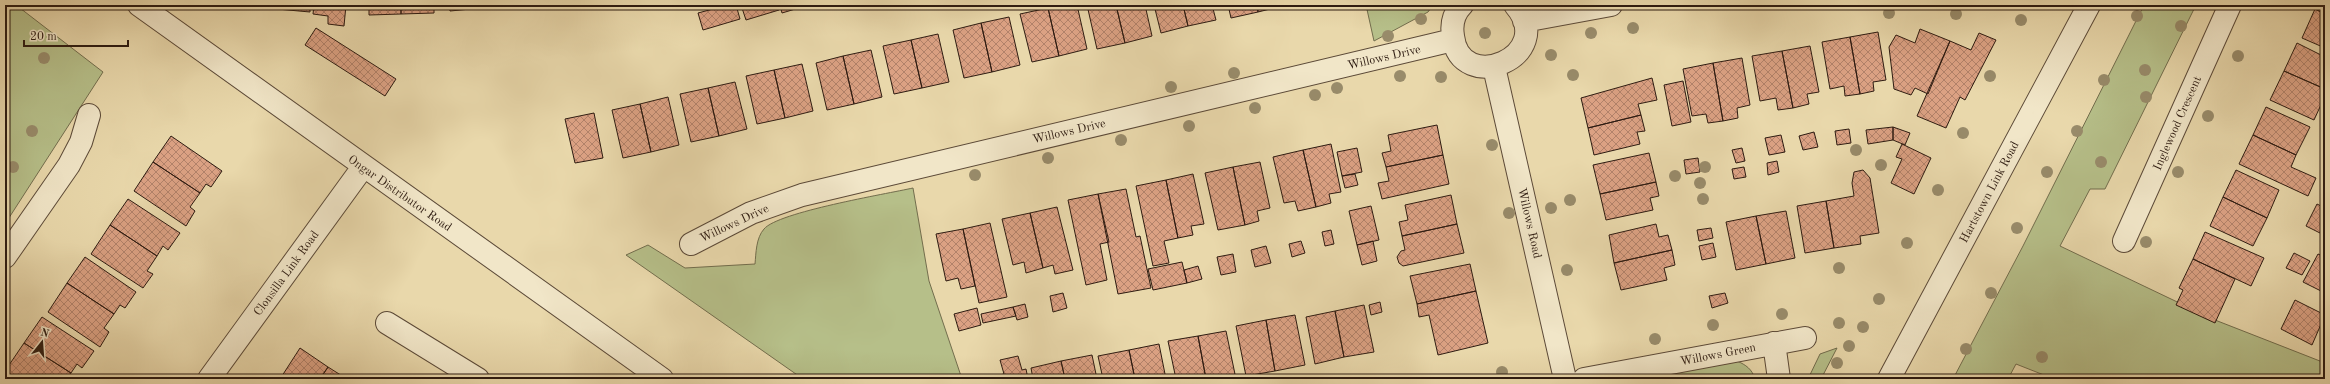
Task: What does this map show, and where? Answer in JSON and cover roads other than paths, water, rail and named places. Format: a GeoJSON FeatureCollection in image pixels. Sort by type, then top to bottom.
{"type":"FeatureCollection","features":[{"type":"Feature","properties":{"kind":"street","name":"Ongar Distributor Road"},"geometry":{"type":"LineString","coordinates":[[139,5],[363,167],[662,379]]}},
{"type":"Feature","properties":{"kind":"street"},"geometry":{"type":"LineString","coordinates":[[1462,5],[1454,17],[1452,28],[1453,40],[1461,54],[1473,64],[1483,67],[1494,67],[1506,63],[1519,50],[1526,32],[1520,13],[1611,5]]}},
{"type":"Feature","properties":{"kind":"street","name":"Hartstown Link Road"},"geometry":{"type":"LineString","coordinates":[[1889,379],[2089,5]]}},
{"type":"Feature","properties":{"kind":"street","name":"Inglewood Crescent"},"geometry":{"type":"LineString","coordinates":[[2124,241],[2230,5]]}},
{"type":"Feature","properties":{"kind":"street","name":"Willows Drive"},"geometry":{"type":"LineString","coordinates":[[691,244],[751,213],[802,195],[1453,40]]}},
{"type":"Feature","properties":{"kind":"street","name":"Willows Road"},"geometry":{"type":"LineString","coordinates":[[1494,67],[1566,379]]}},
{"type":"Feature","properties":{"kind":"street"},"geometry":{"type":"LineString","coordinates":[[5,257],[69,165],[81,142],[89,115]]}},
{"type":"Feature","properties":{"kind":"street","name":"Clonsilla Link Road"},"geometry":{"type":"LineString","coordinates":[[209,379],[363,167]]}},
{"type":"Feature","properties":{"kind":"street"},"geometry":{"type":"LineString","coordinates":[[387,323],[478,379]]}},
{"type":"Feature","properties":{"kind":"street","name":"Willows Green"},"geometry":{"type":"LineString","coordinates":[[1584,379],[1805,338]]}},
{"type":"Feature","properties":{"kind":"street"},"geometry":{"type":"LineString","coordinates":[[1774,343],[1779,379]]}}]}
